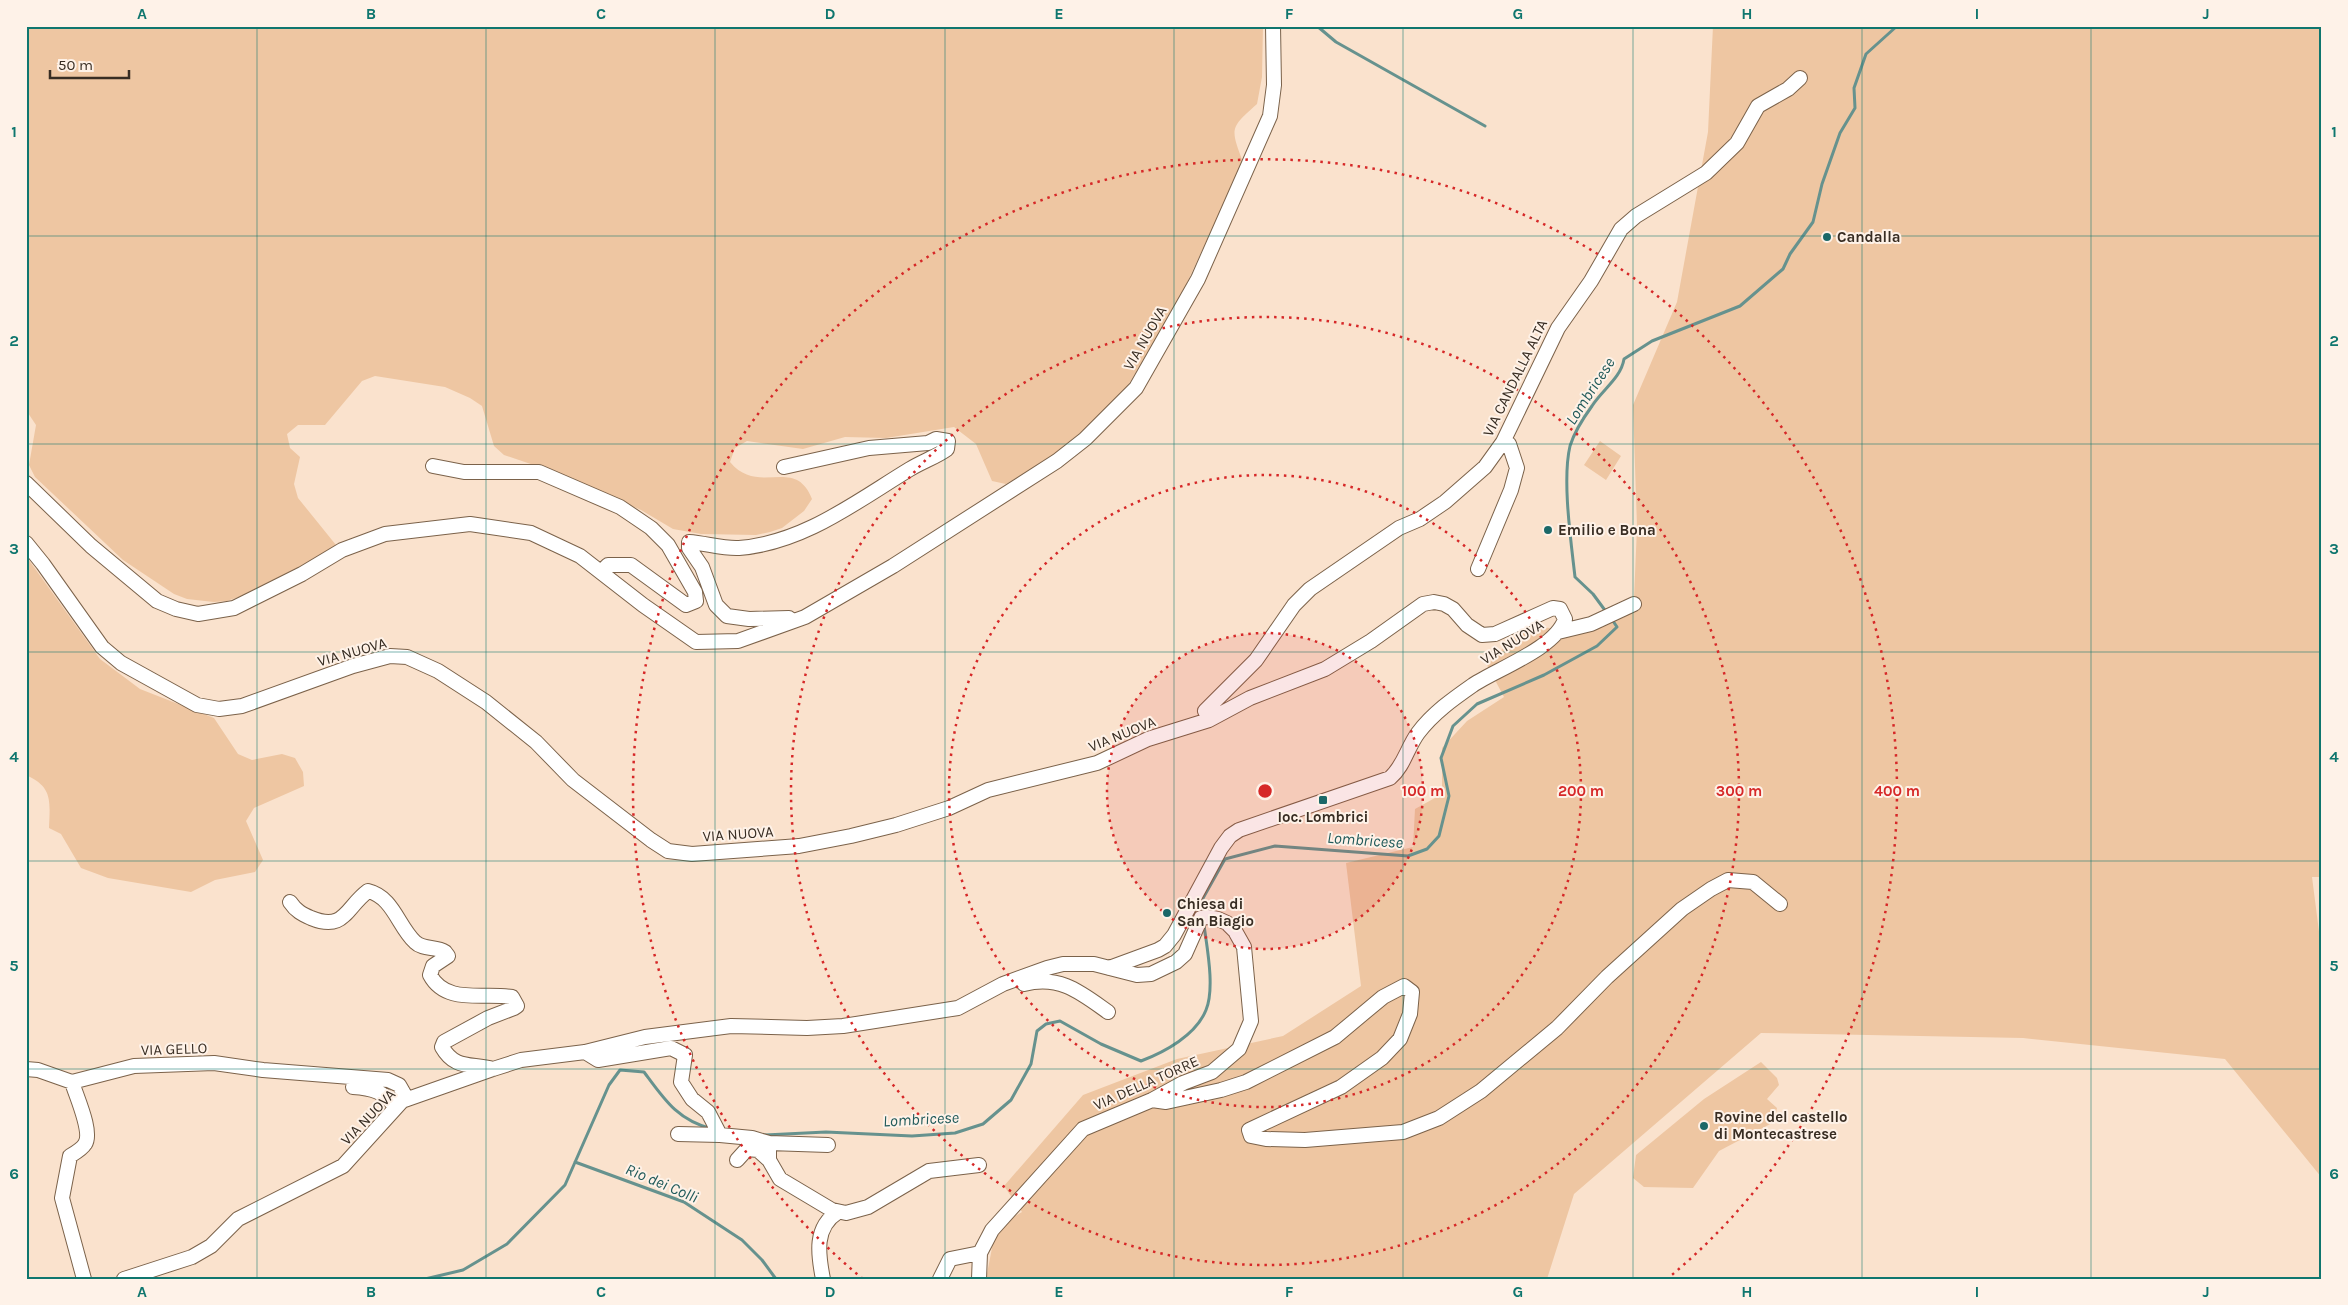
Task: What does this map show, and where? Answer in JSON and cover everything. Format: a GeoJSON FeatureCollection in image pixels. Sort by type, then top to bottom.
{"type":"FeatureCollection","features":[{"type":"Feature","properties":{"kind":"street","name":"VIA NUOVA"},"geometry":{"type":"LineString","coordinates":[[26,483],[91,546],[157,601],[176,609],[198,614],[234,608],[302,574],[342,550],[385,534],[470,524],[531,533],[580,556],[643,606],[696,642],[738,641],[805,617],[893,566],[1056,461],[1085,439],[1136,388],[1198,279],[1270,116],[1274,85],[1272,26]]}},
{"type":"Feature","properties":{"kind":"street","name":"VIA CANDALLA ALTA"},"geometry":{"type":"LineString","coordinates":[[1209,720],[1205,711],[1256,660],[1294,606],[1310,589],[1398,528],[1420,519],[1446,502],[1486,466],[1503,442],[1558,328],[1591,280],[1621,229],[1636,216],[1706,173],[1737,144],[1758,106],[1788,89],[1800,78]]}},
{"type":"Feature","properties":{"kind":"street"},"geometry":{"type":"LineString","coordinates":[[784,466],[869,448],[928,443],[936,439],[948,441],[947,449],[936,457],[913,467],[850,509],[797,533],[766,543],[737,548],[689,542],[689,548],[702,567],[716,605],[727,616],[765,620],[805,617]]}},
{"type":"Feature","properties":{"kind":"street"},"geometry":{"type":"LineString","coordinates":[[1478,569],[1511,490],[1517,468],[1509,444],[1503,442]]}},
{"type":"Feature","properties":{"kind":"street"},"geometry":{"type":"LineString","coordinates":[[433,466],[464,472],[539,472],[620,507],[651,528],[668,545],[695,592],[696,601],[686,605],[631,565],[608,565],[601,572]]}},
{"type":"Feature","properties":{"kind":"street","name":"VIA NUOVA"},"geometry":{"type":"LineString","coordinates":[[26,544],[102,647],[121,663],[197,705],[219,709],[242,706],[353,666],[390,656],[407,657],[438,671],[486,702],[536,742],[573,780],[651,840],[668,851],[692,854],[799,846],[860,834],[949,808],[988,790],[1097,763],[1148,739],[1209,720],[1250,698],[1325,669],[1371,641],[1423,604],[1434,602],[1444,604],[1453,609],[1467,625],[1482,635],[1495,634],[1553,608],[1560,609],[1565,619],[1558,632],[1527,656],[1474,684],[1436,712],[1417,734],[1401,766],[1390,778],[1279,815],[1239,830],[1230,836],[1221,848],[1174,935],[1164,946],[1108,968],[1094,964],[1063,964],[1047,968],[1003,984],[958,1008],[843,1026],[807,1028],[731,1026],[645,1038],[584,1052],[521,1060],[407,1099],[395,1107],[343,1166],[238,1220],[211,1246],[192,1257],[124,1279]]}},
{"type":"Feature","properties":{"kind":"street"},"geometry":{"type":"LineString","coordinates":[[1558,632],[1591,624],[1634,604]]}},
{"type":"Feature","properties":{"kind":"street"},"geometry":{"type":"LineString","coordinates":[[1152,1100],[1166,1102],[1221,1090],[1246,1082],[1336,1037],[1383,997],[1404,986],[1412,992],[1410,1014],[1400,1039],[1382,1058],[1341,1087],[1249,1130],[1250,1136],[1266,1139],[1306,1140],[1403,1132],[1439,1118],[1481,1091],[1557,1028],[1607,977],[1682,909],[1712,889],[1728,880],[1753,882],[1780,904]]}},
{"type":"Feature","properties":{"kind":"street"},"geometry":{"type":"LineString","coordinates":[[290,902],[299,913],[305,916],[322,923],[336,922],[343,918],[368,891],[375,893],[385,900],[416,944],[445,952],[448,956],[433,966],[430,975],[441,990],[461,996],[496,994],[512,996],[517,1006],[488,1018],[444,1042],[442,1047],[448,1057],[458,1064],[493,1069]]}},
{"type":"Feature","properties":{"kind":"street","name":"VIA DELLA TORRE"},"geometry":{"type":"LineString","coordinates":[[979,1279],[980,1253],[986,1240],[1000,1220],[1083,1129],[1152,1100],[1183,1083],[1212,1072],[1239,1048],[1251,1021],[1244,947],[1235,931],[1218,918],[1200,918],[1185,954],[1161,970],[1137,975],[1108,968]]}},
{"type":"Feature","properties":{"kind":"street"},"geometry":{"type":"LineString","coordinates":[[1003,984],[1018,985],[1040,980],[1060,984],[1077,990],[1108,1012]]}},
{"type":"Feature","properties":{"kind":"street"},"geometry":{"type":"LineString","coordinates":[[584,1052],[598,1060],[671,1048],[685,1055],[681,1082],[692,1099],[708,1112],[720,1136]]}},
{"type":"Feature","properties":{"kind":"street","name":"VIA GELLO"},"geometry":{"type":"LineString","coordinates":[[72,1082],[134,1066],[214,1063],[326,1076],[388,1080],[399,1085],[407,1099]]}},
{"type":"Feature","properties":{"kind":"street"},"geometry":{"type":"LineString","coordinates":[[26,1069],[38,1070],[72,1082],[85,1124],[88,1139],[84,1146],[70,1156],[62,1198],[84,1279]]}},
{"type":"Feature","properties":{"kind":"street","name":"VIA GELLO"},"geometry":{"type":"LineString","coordinates":[[326,1076],[344,1087],[365,1088],[388,1096],[395,1107]]}},
{"type":"Feature","properties":{"kind":"street"},"geometry":{"type":"LineString","coordinates":[[678,1134],[828,1145]]}},
{"type":"Feature","properties":{"kind":"street"},"geometry":{"type":"LineString","coordinates":[[769,1142],[769,1160]]}},
{"type":"Feature","properties":{"kind":"street"},"geometry":{"type":"LineString","coordinates":[[737,1160],[747,1149],[758,1150],[769,1160],[780,1179],[791,1187],[838,1212],[846,1213],[868,1207],[929,1171],[979,1165]]}},
{"type":"Feature","properties":{"kind":"street"},"geometry":{"type":"LineString","coordinates":[[823,1279],[819,1262],[822,1228],[828,1218],[838,1212]]}},
{"type":"Feature","properties":{"kind":"street"},"geometry":{"type":"LineString","coordinates":[[940,1279],[950,1260],[980,1253]]}},
{"type":"Feature","properties":{"kind":"shaded area"},"geometry":{"type":"Polygon","coordinates":[[[26,26],[1263,26],[1262,77],[1257,104],[1242,118],[1235,129],[1236,142],[1243,162],[1179,300],[1127,387],[1087,429],[1045,461],[1006,484],[992,481],[976,444],[954,427],[886,438],[845,437],[803,449],[747,441],[735,448],[730,462],[741,472],[753,476],[786,477],[796,480],[805,486],[812,499],[804,511],[782,528],[770,532],[756,535],[701,534],[673,529],[641,510],[563,475],[504,455],[494,446],[482,406],[470,398],[445,387],[375,376],[362,381],[325,425],[298,425],[287,434],[290,448],[300,457],[294,484],[298,498],[336,545],[264,588],[227,601],[214,602],[187,599],[174,594],[123,560],[35,477],[29,465],[36,425],[26,410],[26,26]]]}},
{"type":"Feature","properties":{"kind":"shaded area"},"geometry":{"type":"Polygon","coordinates":[[[1713,26],[2322,26],[2322,877],[2312,877],[2322,955],[2322,1178],[2225,1059],[2023,1038],[1761,1033],[1574,1194],[1547,1279],[986,1279],[996,1227],[1022,1212],[1004,1186],[1083,1095],[1177,1059],[1283,1036],[1361,986],[1346,863],[1413,847],[1415,809],[1442,794],[1442,748],[1467,721],[1504,697],[1487,665],[1525,625],[1575,631],[1634,599],[1637,527],[1633,405],[1677,302],[1708,132],[1713,26]]]}},
{"type":"Feature","properties":{"kind":"shaded area"},"geometry":{"type":"Polygon","coordinates":[[[1600,441],[1621,456],[1606,480],[1584,465],[1600,441]]]}},
{"type":"Feature","properties":{"kind":"shaded area"},"geometry":{"type":"Polygon","coordinates":[[[26,556],[100,659],[140,689],[214,718],[238,754],[252,760],[282,754],[295,758],[303,772],[304,786],[254,808],[246,821],[263,860],[255,872],[215,880],[191,892],[108,878],[81,868],[61,834],[49,828],[50,810],[48,796],[41,785],[26,775],[26,556]]]}},
{"type":"Feature","properties":{"kind":"shaded area"},"geometry":{"type":"Polygon","coordinates":[[[1761,1062],[1777,1078],[1779,1085],[1767,1099],[1777,1108],[1774,1122],[1719,1151],[1693,1188],[1644,1187],[1633,1178],[1636,1155],[1704,1099],[1761,1062]]]}},
{"type":"Feature","properties":{"kind":"waterway"},"geometry":{"type":"LineString","coordinates":[[1317,26],[1336,42],[1485,126]]}},
{"type":"Feature","properties":{"kind":"waterway","name":"Lombricese"},"geometry":{"type":"LineString","coordinates":[[1607,613],[1593,594],[1575,577],[1567,493],[1568,460],[1574,436],[1596,400],[1619,372],[1624,359],[1652,341],[1740,306],[1783,269],[1790,254],[1813,222],[1822,184],[1840,133],[1855,108],[1854,88],[1866,54],[1897,26]]}},
{"type":"Feature","properties":{"kind":"waterway","name":"Lombricese"},"geometry":{"type":"LineString","coordinates":[[1203,913],[1202,900],[1225,859],[1275,846],[1408,856],[1427,849],[1439,836],[1449,796],[1441,758],[1453,726],[1477,704],[1544,675],[1597,646],[1617,627],[1611,618]]}},
{"type":"Feature","properties":{"kind":"waterway","name":"Lombricese"},"geometry":{"type":"LineString","coordinates":[[765,1135],[826,1132],[912,1136],[955,1133],[983,1124],[1011,1100],[1031,1064],[1037,1031],[1046,1024],[1060,1021],[1101,1044],[1141,1061],[1160,1053],[1187,1035],[1195,1027],[1206,1010],[1209,1001],[1210,980],[1204,925]]}},
{"type":"Feature","properties":{"kind":"waterway","name":"Lombricese"},"geometry":{"type":"LineString","coordinates":[[425,1279],[463,1270],[507,1244],[565,1185],[609,1085],[620,1070],[644,1072],[665,1100],[680,1114],[689,1120],[712,1129]]}},
{"type":"Feature","properties":{"kind":"waterway","name":"Rio dei Colli"},"geometry":{"type":"LineString","coordinates":[[575,1162],[684,1202],[742,1240],[762,1260],[776,1279]]}},
{"type":"Feature","properties":{"kind":"place","name":"Candalla"},"geometry":{"type":"Point","coordinates":[1827,237]}},
{"type":"Feature","properties":{"kind":"place","name":"Emilio e Bona"},"geometry":{"type":"Point","coordinates":[1548,530]}},
{"type":"Feature","properties":{"kind":"place","name":"Ioc. Lombrici"},"geometry":{"type":"Point","coordinates":[1323,800]}},
{"type":"Feature","properties":{"kind":"place","name":"Chiesa di San Biagio"},"geometry":{"type":"Point","coordinates":[1167,913]}},
{"type":"Feature","properties":{"kind":"place","name":"Rovine del castello di Montecastrese"},"geometry":{"type":"Point","coordinates":[1704,1126]}}]}
